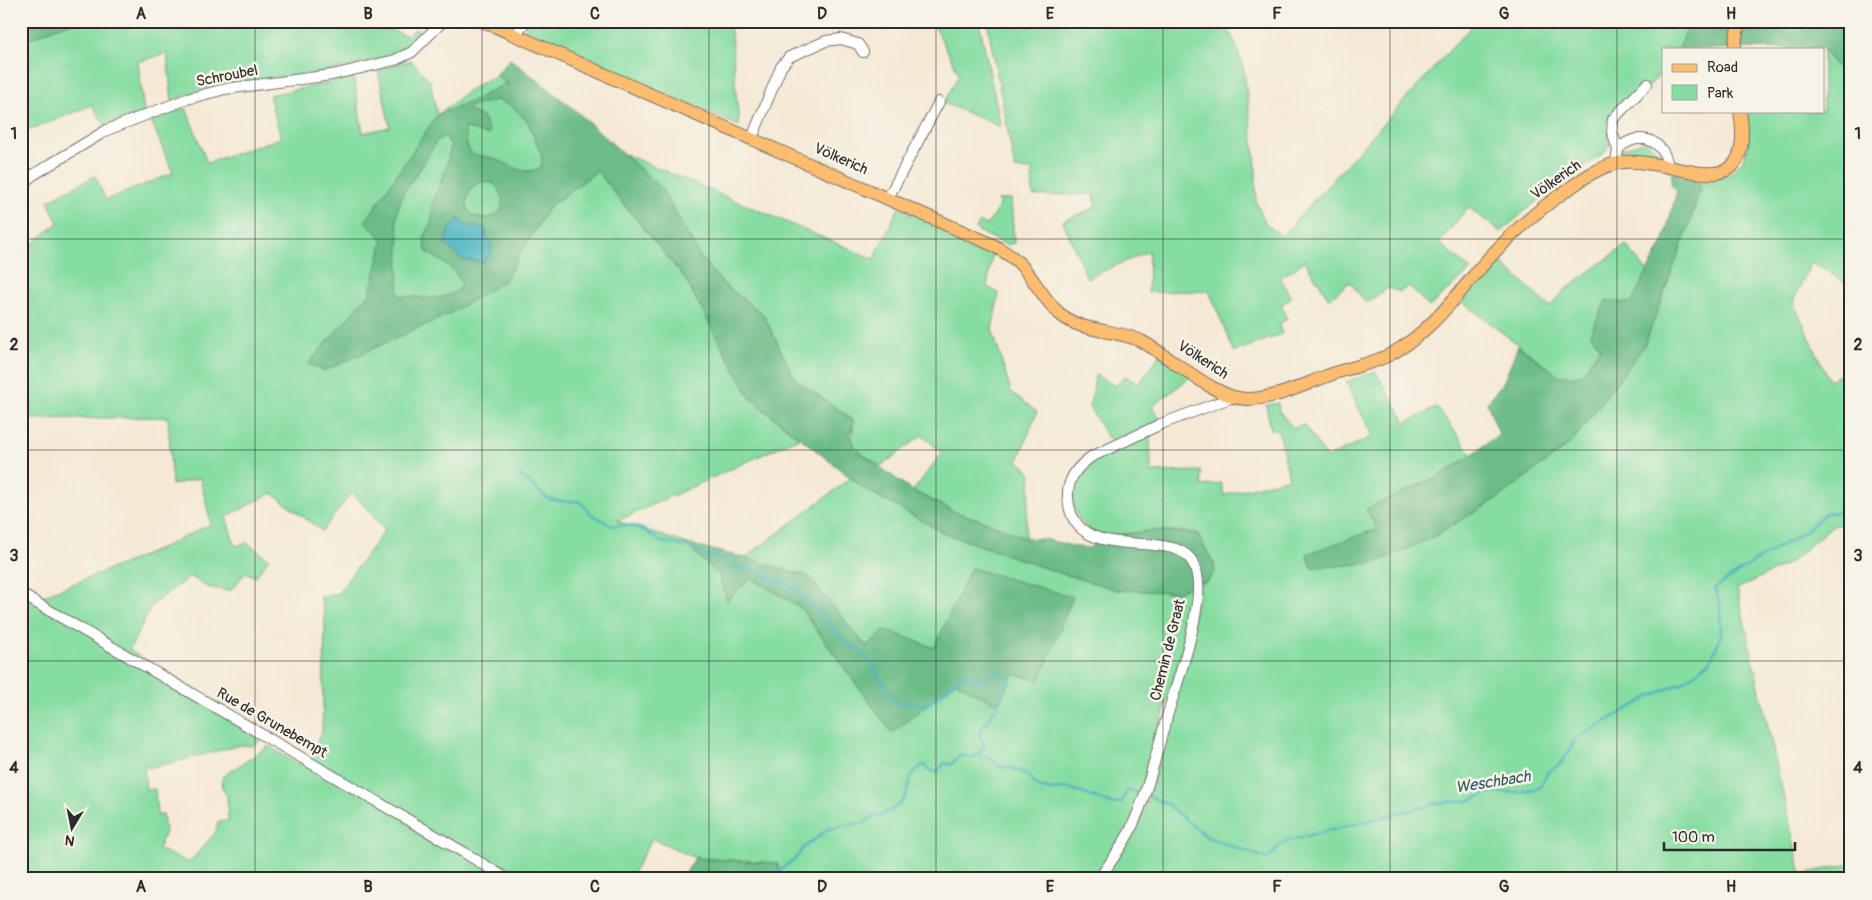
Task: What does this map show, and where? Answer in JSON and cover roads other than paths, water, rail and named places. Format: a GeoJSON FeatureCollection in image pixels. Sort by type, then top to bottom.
{"type":"FeatureCollection","features":[{"type":"Feature","properties":{"kind":"main road","name":"Völkerich"},"geometry":{"type":"LineString","coordinates":[[483,21],[955,227],[1006,253],[1025,270],[1040,292],[1062,316],[1072,322],[1128,336],[1142,342],[1218,391],[1232,397],[1259,398],[1279,394],[1335,373],[1376,362],[1392,354],[1411,342],[1441,315],[1488,259],[1522,224],[1588,175],[1616,163],[1645,163],[1698,173],[1714,174],[1724,171],[1739,158],[1743,138],[1740,112]]}},
{"type":"Feature","properties":{"kind":"main road"},"geometry":{"type":"LineString","coordinates":[[1734,48],[1739,21]]}},
{"type":"Feature","properties":{"kind":"street","name":"Schroubel"},"geometry":{"type":"LineString","coordinates":[[21,185],[33,175],[107,130],[187,99],[225,89],[332,75],[394,60],[412,52],[443,21]]}},
{"type":"Feature","properties":{"kind":"street"},"geometry":{"type":"LineString","coordinates":[[514,35],[526,21]]}},
{"type":"Feature","properties":{"kind":"street"},"geometry":{"type":"LineString","coordinates":[[752,138],[782,67],[789,57],[826,41],[841,39],[858,44],[863,52]]}},
{"type":"Feature","properties":{"kind":"street"},"geometry":{"type":"LineString","coordinates":[[1616,163],[1618,149],[1612,132],[1613,120],[1647,84]]}},
{"type":"Feature","properties":{"kind":"street"},"geometry":{"type":"LineString","coordinates":[[888,198],[939,102]]}},
{"type":"Feature","properties":{"kind":"street"},"geometry":{"type":"LineString","coordinates":[[1618,149],[1623,144],[1638,138],[1647,139],[1655,143],[1664,152],[1668,167]]}},
{"type":"Feature","properties":{"kind":"street","name":"Chemin de Graat"},"geometry":{"type":"LineString","coordinates":[[1099,879],[1123,844],[1142,801],[1195,616],[1198,583],[1192,562],[1188,556],[1180,552],[1169,548],[1099,539],[1081,528],[1074,519],[1069,506],[1069,484],[1081,464],[1091,457],[1161,424],[1226,401],[1232,397]]}},
{"type":"Feature","properties":{"kind":"street","name":"Rue de Grunebempt"},"geometry":{"type":"LineString","coordinates":[[21,594],[465,852],[507,879]]}},
{"type":"Feature","properties":{"kind":"water"},"geometry":{"type":"Polygon","coordinates":[[[459,218],[465,226],[481,227],[487,230],[486,236],[492,245],[490,255],[483,262],[463,260],[445,244],[449,230],[459,218]]]}},
{"type":"Feature","properties":{"kind":"waterway"},"geometry":{"type":"LineString","coordinates":[[520,475],[548,499],[564,502],[580,501],[591,514],[613,526],[631,525],[644,530],[661,542],[689,547],[709,557],[725,559],[740,569],[756,571],[796,589],[840,637],[858,649],[872,664],[895,702],[927,705],[964,674],[978,681],[999,671],[1011,681],[1001,687],[998,705],[982,728],[979,736],[985,744],[978,754]]}},
{"type":"Feature","properties":{"kind":"waterway","name":"Weschbach"},"geometry":{"type":"LineString","coordinates":[[1148,796],[1167,804],[1207,837],[1268,859],[1283,842],[1443,802],[1467,801],[1489,793],[1521,792],[1539,788],[1548,772],[1560,764],[1569,752],[1575,739],[1649,697],[1683,682],[1710,662],[1721,636],[1720,605],[1715,588],[1806,531],[1826,513],[1851,512]]}},
{"type":"Feature","properties":{"kind":"waterway"},"geometry":{"type":"LineString","coordinates":[[770,879],[799,855],[803,848],[828,829],[863,823],[876,815],[879,816],[898,806],[904,799],[913,774],[917,769],[924,765],[931,771],[937,772],[945,763],[951,765],[956,759],[965,754],[970,758],[978,754],[992,759],[999,767],[1012,768],[1026,774],[1038,787],[1053,790],[1069,788],[1112,804],[1122,802],[1127,790],[1135,792]]}}]}
